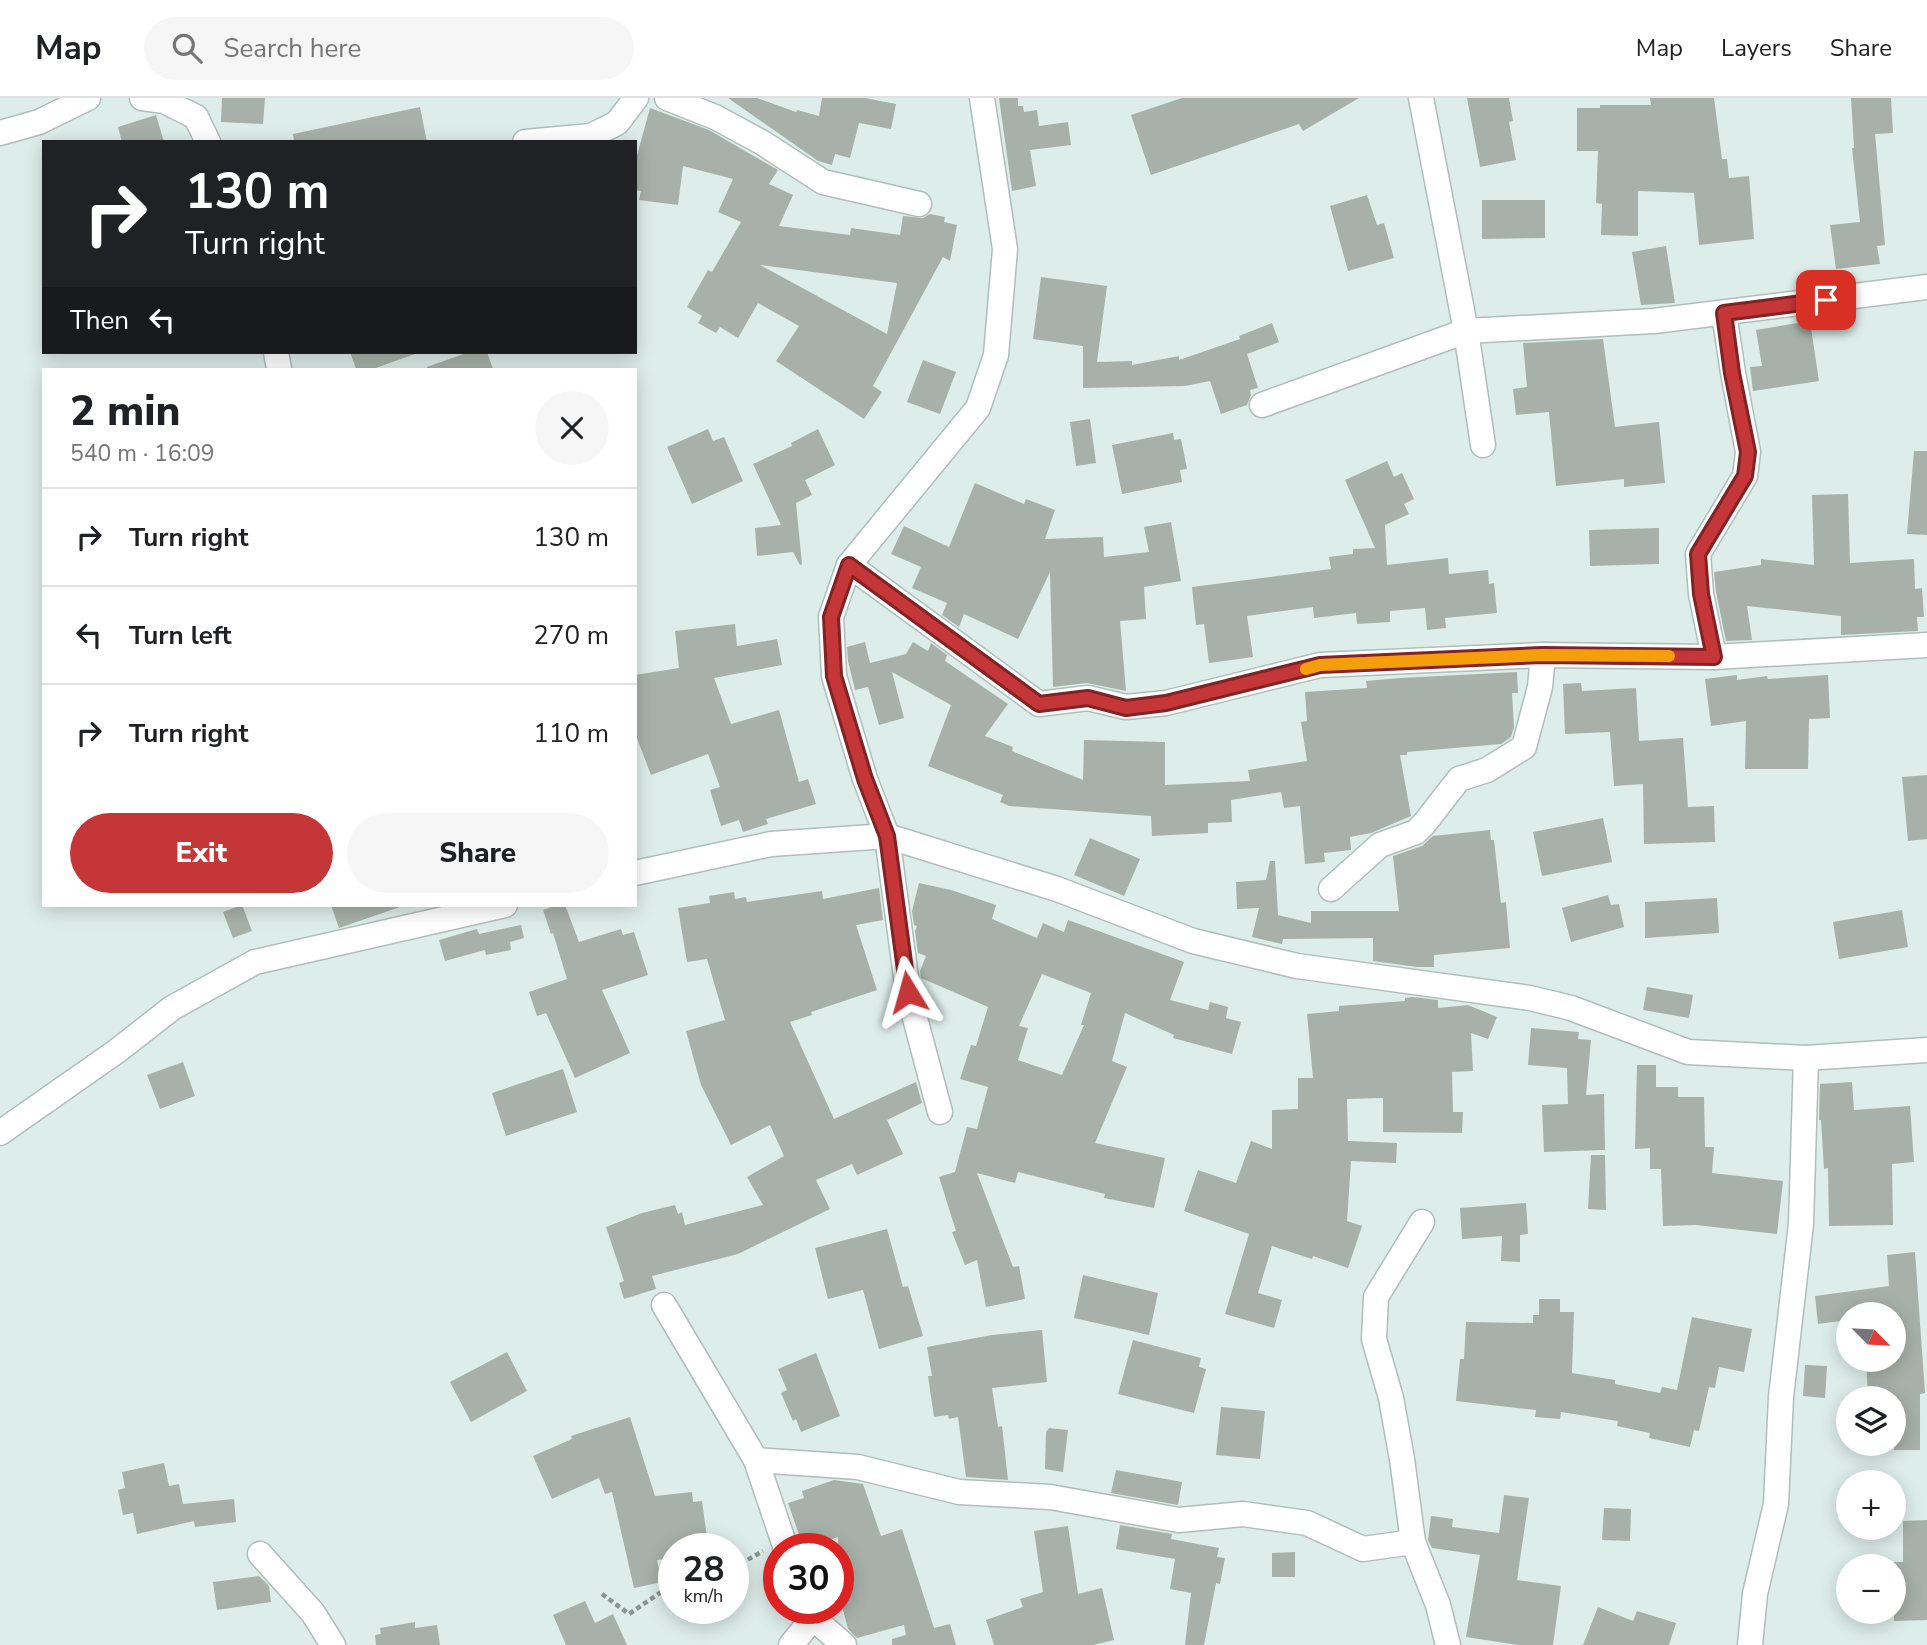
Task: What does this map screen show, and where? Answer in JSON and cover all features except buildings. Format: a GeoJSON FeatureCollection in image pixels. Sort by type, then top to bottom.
{"type":"FeatureCollection","features":[{"type":"Feature","properties":{"kind":"street"},"geometry":{"type":"LineString","coordinates":[[0,133],[39,122],[88,98]]}},
{"type":"Feature","properties":{"kind":"street"},"geometry":{"type":"LineString","coordinates":[[142,98],[164,101],[197,117],[207,140]]}},
{"type":"Feature","properties":{"kind":"street"},"geometry":{"type":"LineString","coordinates":[[548,140],[591,136],[617,122],[636,98]]}},
{"type":"Feature","properties":{"kind":"street"},"geometry":{"type":"LineString","coordinates":[[667,98],[727,123],[823,182],[919,204]]}},
{"type":"Feature","properties":{"kind":"street"},"geometry":{"type":"LineString","coordinates":[[940,1112],[908,992],[887,836],[865,779],[834,676],[831,617],[849,565],[978,408],[996,355],[1005,249],[982,98]]}},
{"type":"Feature","properties":{"kind":"street"},"geometry":{"type":"LineString","coordinates":[[1421,98],[1466,331],[1483,445]]}},
{"type":"Feature","properties":{"kind":"street"},"geometry":{"type":"LineString","coordinates":[[1262,405],[1466,331],[1654,321],[1927,287]]}},
{"type":"Feature","properties":{"kind":"street"},"geometry":{"type":"LineString","coordinates":[[1714,657],[1701,594],[1698,554],[1745,476],[1748,452],[1732,373],[1724,313]]}},
{"type":"Feature","properties":{"kind":"street"},"geometry":{"type":"LineString","coordinates":[[849,565],[1039,704],[1088,698],[1126,708],[1166,703],[1320,665],[1542,655],[1714,657],[1927,645]]}},
{"type":"Feature","properties":{"kind":"street"},"geometry":{"type":"LineString","coordinates":[[1331,889],[1380,845],[1416,832],[1459,779],[1487,770],[1524,747],[1540,687],[1542,655]]}},
{"type":"Feature","properties":{"kind":"street"},"geometry":{"type":"LineString","coordinates":[[637,873],[771,844],[887,836],[1057,889],[1193,941],[1297,966],[1530,998],[1571,1008],[1688,1052],[1806,1058],[1927,1050]]}},
{"type":"Feature","properties":{"kind":"street"},"geometry":{"type":"LineString","coordinates":[[0,1133],[117,1051],[172,1008],[255,962],[438,913],[488,907]]}},
{"type":"Feature","properties":{"kind":"street"},"geometry":{"type":"LineString","coordinates":[[1750,1645],[1755,1594],[1776,1504],[1781,1397],[1801,1224],[1806,1058]]}},
{"type":"Feature","properties":{"kind":"street"},"geometry":{"type":"LineString","coordinates":[[1422,1222],[1376,1297],[1374,1339],[1391,1398],[1413,1542],[1438,1605],[1448,1645]]}},
{"type":"Feature","properties":{"kind":"street"},"geometry":{"type":"LineString","coordinates":[[664,1305],[756,1460],[780,1533]]}},
{"type":"Feature","properties":{"kind":"street"},"geometry":{"type":"LineString","coordinates":[[756,1460],[858,1467],[959,1492],[1050,1497],[1180,1520],[1243,1514],[1307,1522],[1363,1549],[1413,1542]]}},
{"type":"Feature","properties":{"kind":"street"},"geometry":{"type":"LineString","coordinates":[[260,1554],[313,1613],[333,1645]]}},
{"type":"Feature","properties":{"kind":"street"},"geometry":{"type":"LineString","coordinates":[[792,1645],[804,1624]]}},
{"type":"Feature","properties":{"kind":"street"},"geometry":{"type":"LineString","coordinates":[[822,1624],[844,1645]]}},
{"type":"Feature","properties":{"kind":"path"},"geometry":{"type":"LineString","coordinates":[[602,1594],[629,1615],[658,1594]]}},
{"type":"Feature","properties":{"kind":"slow traffic"},"geometry":{"type":"LineString","coordinates":[[1306,669],[1320,665],[1542,655],[1669,656]]}},
{"type":"Feature","properties":{"kind":"route"},"geometry":{"type":"LineString","coordinates":[[908,992],[887,836],[865,779],[834,676],[831,617],[849,565],[1039,704],[1088,698],[1126,708],[1166,703],[1320,665],[1542,655],[1714,657],[1701,594],[1698,554],[1745,476],[1748,452],[1732,373],[1724,313],[1826,300]]}}]}
